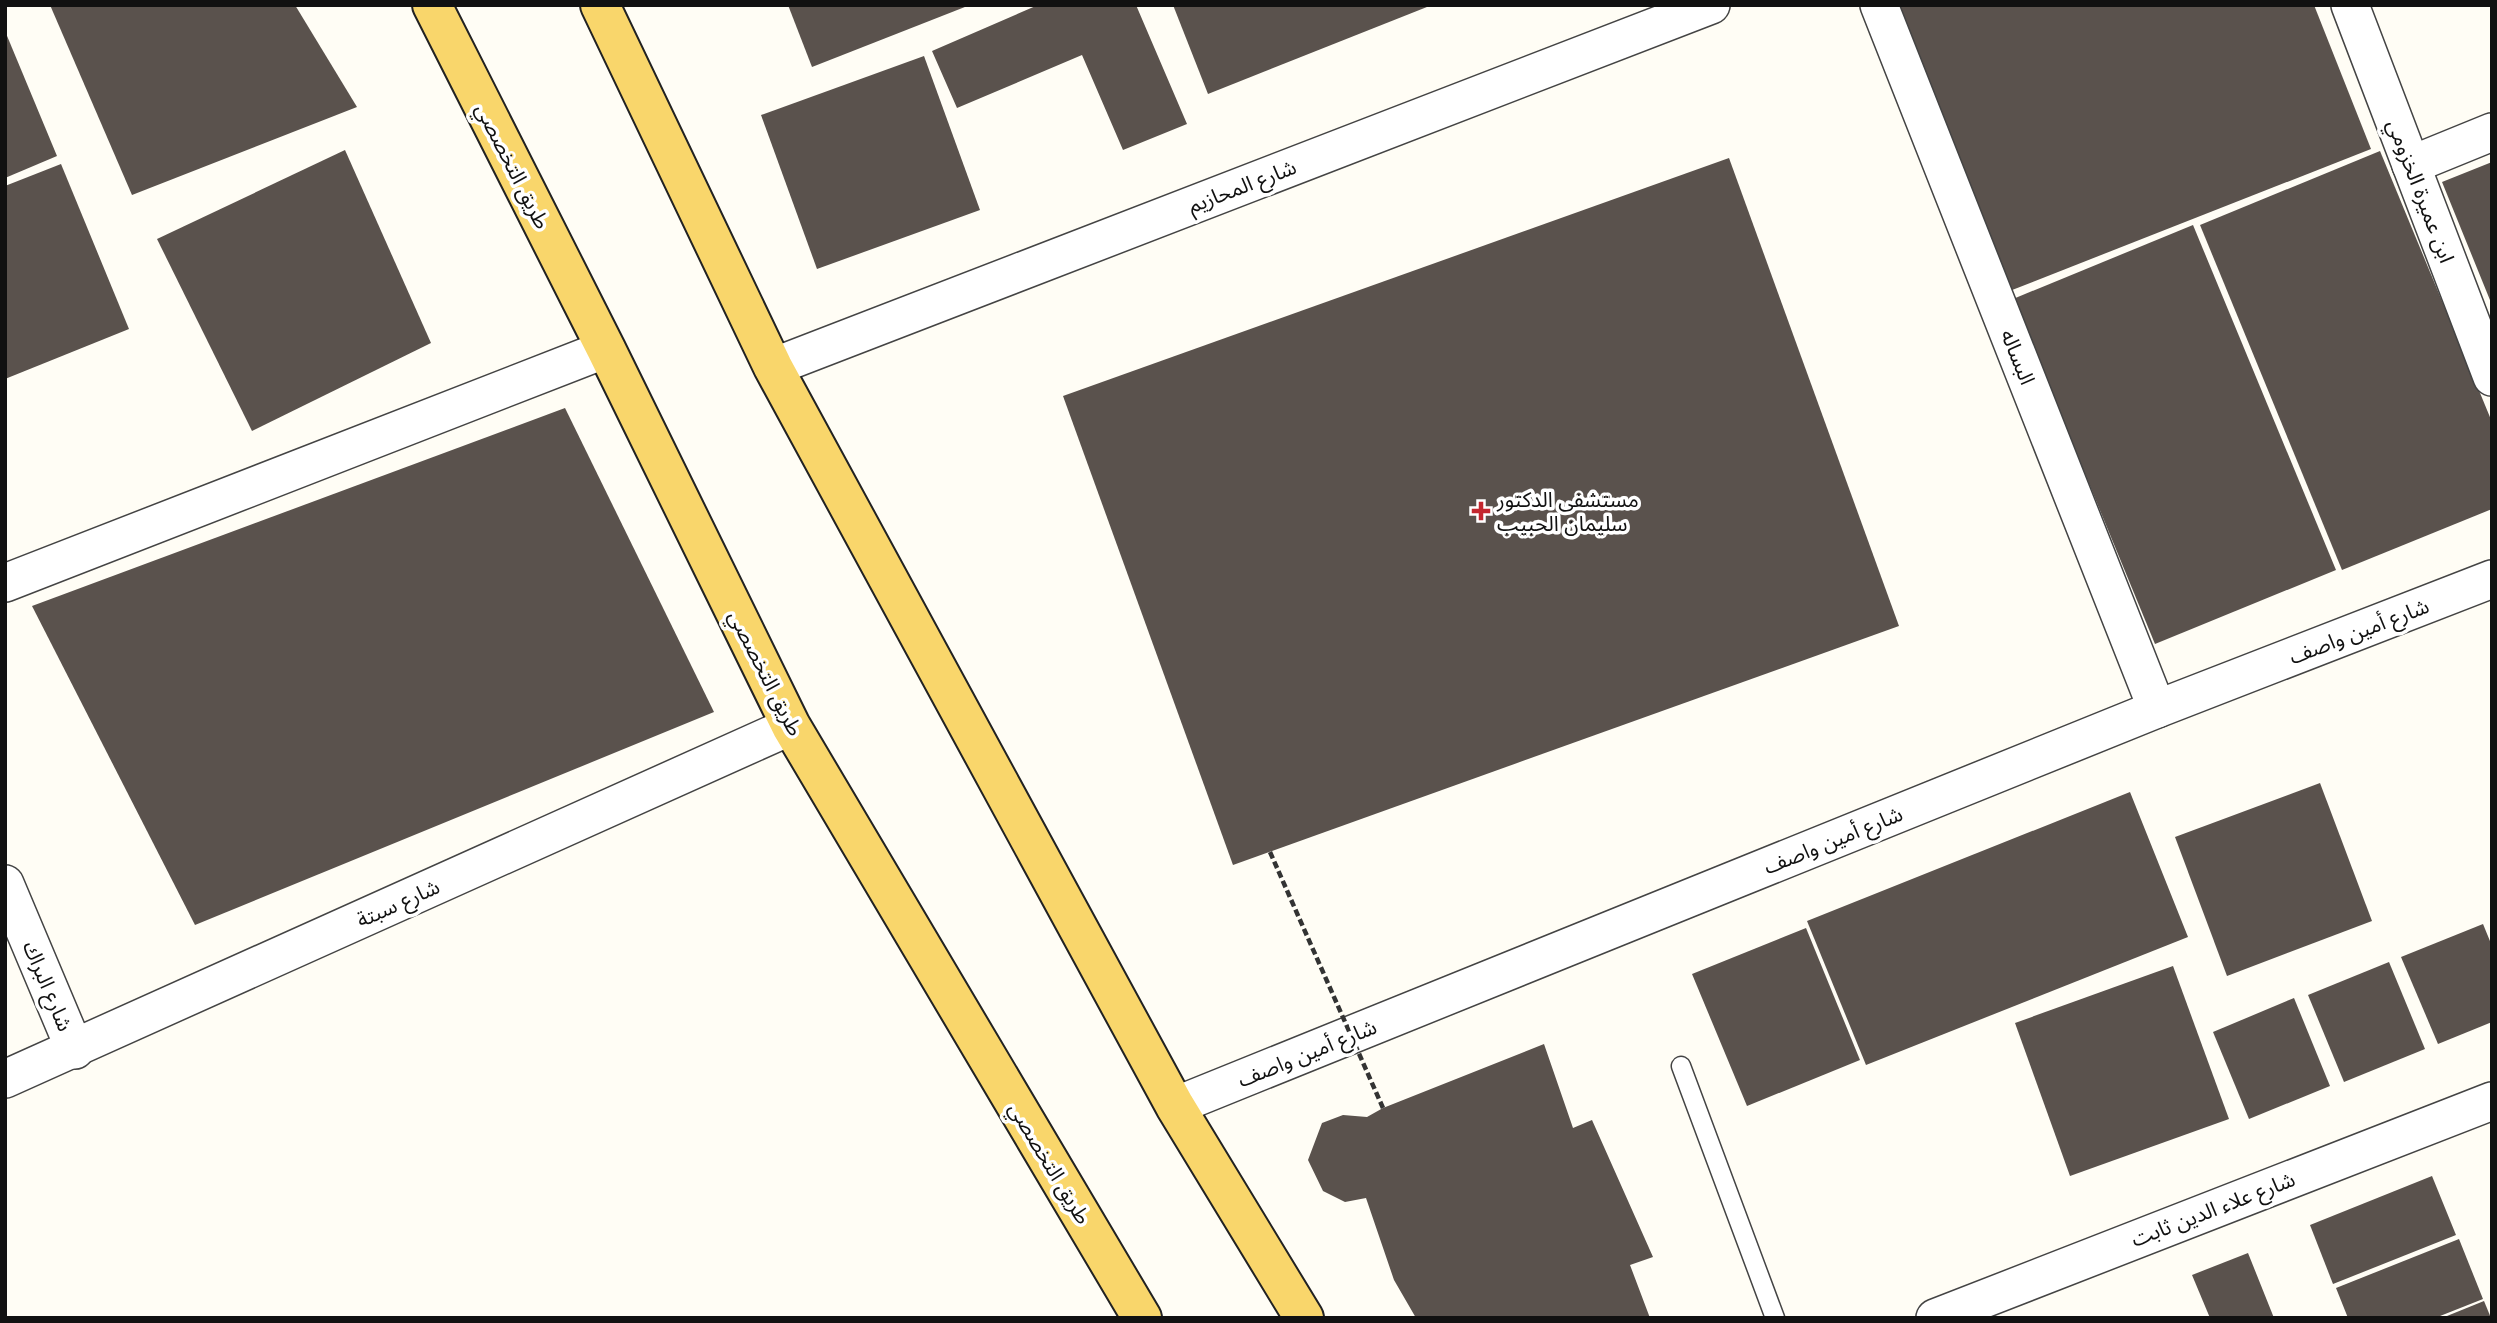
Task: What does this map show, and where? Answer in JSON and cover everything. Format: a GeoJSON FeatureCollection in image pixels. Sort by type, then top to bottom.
{"type":"FeatureCollection","features":[{"type":"Feature","properties":{"kind":"main road","name":"طريق التخصصي"},"geometry":{"type":"LineString","coordinates":[[432,5],[606,349],[791,726],[1142,1318]]}},
{"type":"Feature","properties":{"kind":"main road"},"geometry":{"type":"LineString","coordinates":[[600,5],[773,366],[1175,1106],[1304,1318]]}},
{"type":"Feature","properties":{"kind":"street","name":"شارع المحازيم"},"geometry":{"type":"LineString","coordinates":[[773,366],[1711,5]]}},
{"type":"Feature","properties":{"kind":"street","name":"البساله"},"geometry":{"type":"LineString","coordinates":[[1880,5],[2157,709]]}},
{"type":"Feature","properties":{"kind":"street","name":"ابن عميرة الخزومي"},"geometry":{"type":"LineString","coordinates":[[2350,5],[2492,377]]}},
{"type":"Feature","properties":{"kind":"street"},"geometry":{"type":"LineString","coordinates":[[2411,164],[2492,132]]}},
{"type":"Feature","properties":{"kind":"street"},"geometry":{"type":"LineString","coordinates":[[5,583],[606,349]]}},
{"type":"Feature","properties":{"kind":"street","name":"شارع أمين واصف"},"geometry":{"type":"LineString","coordinates":[[1175,1106],[2157,709],[2492,579]]}},
{"type":"Feature","properties":{"kind":"street","name":"شارع سبتة"},"geometry":{"type":"LineString","coordinates":[[5,1079],[75,1050],[791,726]]}},
{"type":"Feature","properties":{"kind":"street","name":"شارع البراك"},"geometry":{"type":"LineString","coordinates":[[5,884],[75,1050]]}},
{"type":"Feature","properties":{"kind":"street","name":"شارع علاء الدين ثابت"},"geometry":{"type":"LineString","coordinates":[[1935,1318],[2491,1103]]}},
{"type":"Feature","properties":{"kind":"lane"},"geometry":{"type":"LineString","coordinates":[[1681,1066],[1775,1318]]}},
{"type":"Feature","properties":{"kind":"path"},"geometry":{"type":"LineString","coordinates":[[1270,852],[1383,1108]]}},
{"type":"Feature","properties":{"kind":"building"},"geometry":{"type":"Polygon","coordinates":[[[50,5],[295,5],[357,107],[132,195],[50,5]]]}},
{"type":"Feature","properties":{"kind":"building"},"geometry":{"type":"Polygon","coordinates":[[[788,5],[970,5],[812,67],[788,5]]]}},
{"type":"Feature","properties":{"kind":"building"},"geometry":{"type":"Polygon","coordinates":[[[1038,5],[1136,5],[1187,124],[1123,150],[1082,55],[957,108],[932,51],[1038,5]]]}},
{"type":"Feature","properties":{"kind":"building"},"geometry":{"type":"Polygon","coordinates":[[[1173,5],[1432,5],[1208,94],[1173,5]]]}},
{"type":"Feature","properties":{"kind":"building"},"geometry":{"type":"Polygon","coordinates":[[[1893,5],[2314,5],[2371,149],[2007,292],[1893,5]]]}},
{"type":"Feature","properties":{"kind":"building"},"geometry":{"type":"Polygon","coordinates":[[[5,31],[57,156],[5,178],[5,31]]]}},
{"type":"Feature","properties":{"kind":"building"},"geometry":{"type":"Polygon","coordinates":[[[924,56],[980,210],[817,269],[761,115],[924,56]]]}},
{"type":"Feature","properties":{"kind":"building"},"geometry":{"type":"Polygon","coordinates":[[[345,150],[431,343],[252,431],[157,239],[345,150]]]}},
{"type":"Feature","properties":{"kind":"building"},"geometry":{"type":"Polygon","coordinates":[[[2380,151],[2492,422],[2492,509],[2342,570],[2200,225],[2380,151]]]}},
{"type":"Feature","properties":{"kind":"building","name":"مستشفى الدكتور سليمان الحبيب"},"geometry":{"type":"Polygon","coordinates":[[[1729,158],[1899,626],[1233,865],[1063,396],[1729,158]]]}},
{"type":"Feature","properties":{"kind":"building"},"geometry":{"type":"Polygon","coordinates":[[[2492,162],[2492,305],[2442,182],[2492,162]]]}},
{"type":"Feature","properties":{"kind":"building"},"geometry":{"type":"Polygon","coordinates":[[[61,164],[129,329],[5,379],[5,186],[61,164]]]}},
{"type":"Feature","properties":{"kind":"building"},"geometry":{"type":"Polygon","coordinates":[[[2193,225],[2336,570],[2155,644],[2013,299],[2193,225]]]}},
{"type":"Feature","properties":{"kind":"building"},"geometry":{"type":"Polygon","coordinates":[[[565,408],[714,712],[195,925],[32,606],[565,408]]]}},
{"type":"Feature","properties":{"kind":"building"},"geometry":{"type":"Polygon","coordinates":[[[2320,783],[2372,921],[2227,976],[2175,837],[2320,783]]]}},
{"type":"Feature","properties":{"kind":"building"},"geometry":{"type":"Polygon","coordinates":[[[2130,792],[2188,937],[1866,1065],[1807,921],[2130,792]]]}},
{"type":"Feature","properties":{"kind":"building"},"geometry":{"type":"Polygon","coordinates":[[[2483,924],[2492,946],[2492,1022],[2438,1044],[2401,957],[2483,924]]]}},
{"type":"Feature","properties":{"kind":"building"},"geometry":{"type":"Polygon","coordinates":[[[1806,928],[1860,1060],[1747,1106],[1692,974],[1806,928]]]}},
{"type":"Feature","properties":{"kind":"building"},"geometry":{"type":"Polygon","coordinates":[[[2389,962],[2425,1049],[2344,1082],[2308,995],[2389,962]]]}},
{"type":"Feature","properties":{"kind":"building"},"geometry":{"type":"Polygon","coordinates":[[[2173,966],[2229,1119],[2070,1176],[2015,1023],[2173,966]]]}},
{"type":"Feature","properties":{"kind":"building"},"geometry":{"type":"Polygon","coordinates":[[[2294,998],[2330,1086],[2249,1119],[2213,1032],[2294,998]]]}},
{"type":"Feature","properties":{"kind":"building"},"geometry":{"type":"Polygon","coordinates":[[[1544,1044],[1573,1128],[1592,1120],[1653,1257],[1630,1265],[1650,1318],[1416,1318],[1394,1280],[1366,1198],[1345,1202],[1323,1191],[1308,1160],[1322,1123],[1343,1115],[1367,1117],[1383,1108],[1544,1044]]]}},
{"type":"Feature","properties":{"kind":"building"},"geometry":{"type":"Polygon","coordinates":[[[2432,1176],[2456,1235],[2333,1284],[2310,1225],[2432,1176]]]}},
{"type":"Feature","properties":{"kind":"building"},"geometry":{"type":"Polygon","coordinates":[[[2459,1239],[2483,1299],[2435,1318],[2348,1318],[2336,1288],[2459,1239]]]}},
{"type":"Feature","properties":{"kind":"building"},"geometry":{"type":"Polygon","coordinates":[[[2248,1253],[2274,1318],[2210,1318],[2192,1275],[2248,1253]]]}},
{"type":"Feature","properties":{"kind":"building"},"geometry":{"type":"Polygon","coordinates":[[[2484,1301],[2491,1318],[2442,1318],[2484,1301]]]}},
{"type":"Feature","properties":{"kind":"place","name":"مستشفى الدكتور سليمان الحبيب"},"geometry":{"type":"Point","coordinates":[1481,511]}}]}
